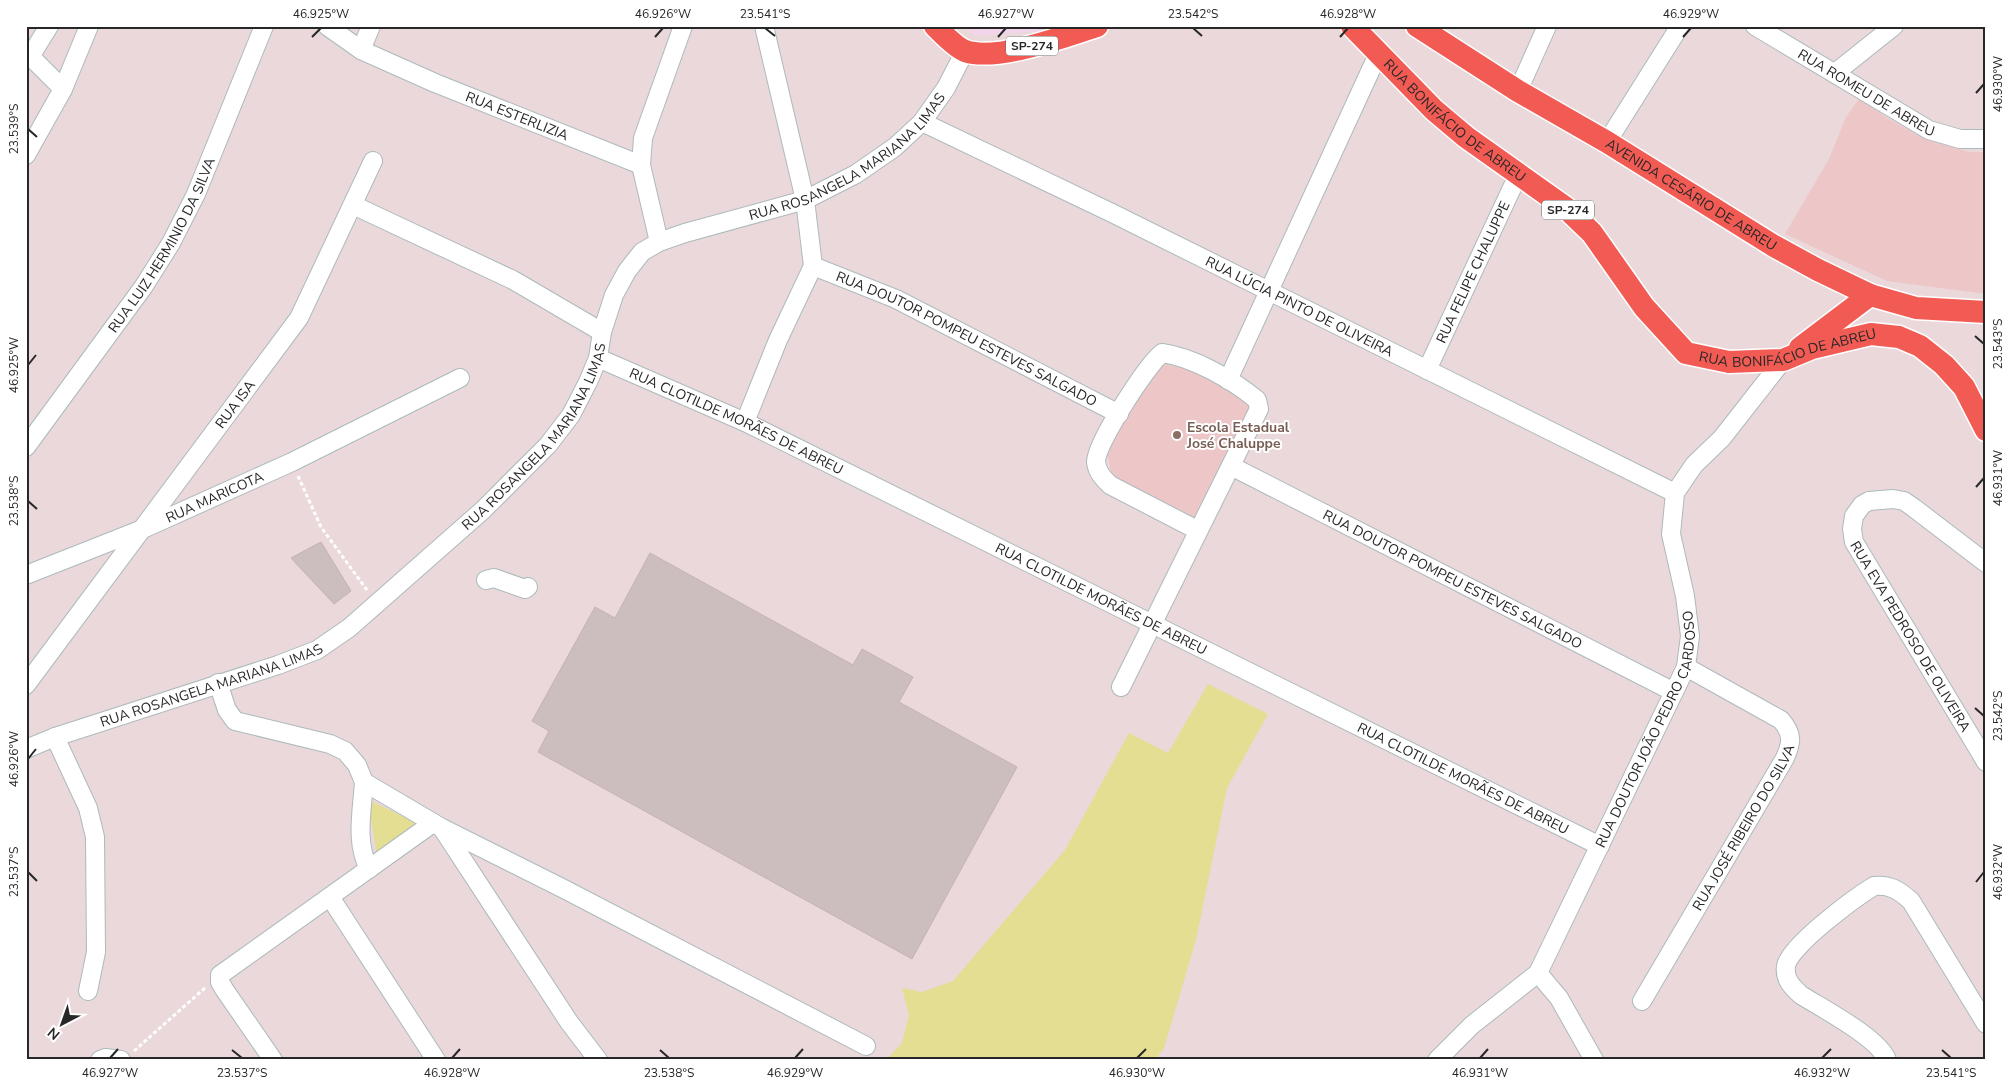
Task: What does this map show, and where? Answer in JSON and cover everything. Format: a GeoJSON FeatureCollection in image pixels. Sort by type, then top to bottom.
{"type":"FeatureCollection","features":[{"type":"Feature","properties":{"kind":"main road"},"geometry":{"type":"LineString","coordinates":[[935,26],[965,50]]}},
{"type":"Feature","properties":{"kind":"main road","name":"SP-274"},"geometry":{"type":"LineString","coordinates":[[965,50],[992,53],[1030,47],[1097,26]]}},
{"type":"Feature","properties":{"kind":"main road","name":"RUA BONIFÁCIO DE ABREU"},"geometry":{"type":"LineString","coordinates":[[1352,26],[1434,110],[1518,176],[1566,208],[1592,233],[1644,307],[1686,353],[1729,362],[1783,360],[1812,348],[1871,334],[1899,336],[1920,346],[1944,365],[1964,387],[1986,430]]}},
{"type":"Feature","properties":{"kind":"main road","name":"AVENIDA CESÁRIO DE ABREU"},"geometry":{"type":"LineString","coordinates":[[1416,26],[1518,91],[1607,142],[1774,246],[1870,295],[1916,308],[1986,312]]}},
{"type":"Feature","properties":{"kind":"main road"},"geometry":{"type":"LineString","coordinates":[[1783,360],[1870,295]]}},
{"type":"Feature","properties":{"kind":"street"},"geometry":{"type":"LineString","coordinates":[[49,26],[33,52],[33,59],[63,89]]}},
{"type":"Feature","properties":{"kind":"street"},"geometry":{"type":"LineString","coordinates":[[26,155],[31,136],[63,89],[89,26]]}},
{"type":"Feature","properties":{"kind":"street","name":"RUA LUIZ HERMINIO DA SILVA"},"geometry":{"type":"LineString","coordinates":[[26,447],[144,286],[167,250],[196,194],[264,26]]}},
{"type":"Feature","properties":{"kind":"street","name":"RUA ESTERLIZIA"},"geometry":{"type":"LineString","coordinates":[[327,26],[361,50],[435,84],[641,165]]}},
{"type":"Feature","properties":{"kind":"street"},"geometry":{"type":"LineString","coordinates":[[361,50],[371,26]]}},
{"type":"Feature","properties":{"kind":"street"},"geometry":{"type":"LineString","coordinates":[[746,422],[778,340],[813,266],[805,200],[764,26]]}},
{"type":"Feature","properties":{"kind":"street"},"geometry":{"type":"LineString","coordinates":[[1518,91],[1547,26]]}},
{"type":"Feature","properties":{"kind":"street"},"geometry":{"type":"LineString","coordinates":[[1607,142],[1680,26]]}},
{"type":"Feature","properties":{"kind":"street","name":"RUA ROMEU DE ABREU"},"geometry":{"type":"LineString","coordinates":[[1755,26],[1929,130],[1960,138],[1986,138]]}},
{"type":"Feature","properties":{"kind":"street"},"geometry":{"type":"LineString","coordinates":[[1835,73],[1894,26]]}},
{"type":"Feature","properties":{"kind":"street"},"geometry":{"type":"LineString","coordinates":[[659,242],[641,165],[643,138],[677,28]]}},
{"type":"Feature","properties":{"kind":"street","name":"RUA ROSANGELA MARIANA LIMAS"},"geometry":{"type":"LineString","coordinates":[[26,749],[55,737],[278,665],[317,650],[350,628],[496,498],[548,445],[571,415],[598,358],[602,332],[614,295],[626,271],[642,252],[659,242],[685,233],[805,200],[856,174],[895,147],[922,122],[946,88],[965,50]]}},
{"type":"Feature","properties":{"kind":"street"},"geometry":{"type":"LineString","coordinates":[[1228,380],[1379,52]]}},
{"type":"Feature","properties":{"kind":"street","name":"RUA LÚCIA PINTO DE OLIVEIRA"},"geometry":{"type":"LineString","coordinates":[[922,122],[1114,214],[1675,493]]}},
{"type":"Feature","properties":{"kind":"street","name":"RUA ISA"},"geometry":{"type":"LineString","coordinates":[[145,528],[299,318],[372,160]]}},
{"type":"Feature","properties":{"kind":"street","name":"RUA FELIPE CHALUPPE"},"geometry":{"type":"LineString","coordinates":[[1427,370],[1518,176]]}},
{"type":"Feature","properties":{"kind":"street"},"geometry":{"type":"LineString","coordinates":[[352,205],[513,280],[602,332]]}},
{"type":"Feature","properties":{"kind":"street","name":"RUA DOUTOR POMPEU ESTEVES SALGADO"},"geometry":{"type":"LineString","coordinates":[[813,266],[896,299],[1119,414]]}},
{"type":"Feature","properties":{"kind":"street"},"geometry":{"type":"LineString","coordinates":[[1121,686],[1258,409],[1256,400],[1228,380],[1176,355],[1162,353],[1153,360],[1119,414],[1103,441],[1096,461],[1099,474],[1110,485],[1197,530]]}},
{"type":"Feature","properties":{"kind":"street","name":"RUA CLOTILDE MORÃES DE ABREU"},"geometry":{"type":"LineString","coordinates":[[598,358],[746,422],[1600,846]]}},
{"type":"Feature","properties":{"kind":"street","name":"RUA DOUTOR JOÃO PEDRO CARDOSO"},"geometry":{"type":"LineString","coordinates":[[1538,972],[1686,667],[1690,636],[1689,626],[1685,596],[1671,534],[1675,493],[1694,464],[1722,438],[1783,360]]}},
{"type":"Feature","properties":{"kind":"street","name":"RUA MARICOTA"},"geometry":{"type":"LineString","coordinates":[[26,685],[145,528],[292,462],[460,378]]}},
{"type":"Feature","properties":{"kind":"street","name":"RUA DOUTOR POMPEU ESTEVES SALGADO"},"geometry":{"type":"LineString","coordinates":[[1231,466],[1674,692]]}},
{"type":"Feature","properties":{"kind":"street","name":"RUA EVA PEDROSO DE OLIVEIRA"},"geometry":{"type":"LineString","coordinates":[[1986,563],[1904,501],[1883,498],[1869,501],[1862,504],[1854,516],[1852,529],[1854,542],[1986,762]]}},
{"type":"Feature","properties":{"kind":"street"},"geometry":{"type":"LineString","coordinates":[[26,574],[145,528]]}},
{"type":"Feature","properties":{"kind":"street"},"geometry":{"type":"LineString","coordinates":[[486,580],[494,578],[525,589],[528,587]]}},
{"type":"Feature","properties":{"kind":"street","name":"RUA JOSÉ RIBEIRO DO SILVA"},"geometry":{"type":"LineString","coordinates":[[1642,1001],[1785,758],[1791,744],[1790,731],[1782,720],[1686,667]]}},
{"type":"Feature","properties":{"kind":"street"},"geometry":{"type":"LineString","coordinates":[[218,683],[227,710],[235,721],[330,744],[346,751],[356,765],[364,782],[360,837],[361,849],[370,869]]}},
{"type":"Feature","properties":{"kind":"street"},"geometry":{"type":"LineString","coordinates":[[55,737],[88,808],[95,837],[96,952],[88,991]]}},
{"type":"Feature","properties":{"kind":"street"},"geometry":{"type":"LineString","coordinates":[[364,782],[438,826],[564,889],[866,1046]]}},
{"type":"Feature","properties":{"kind":"street"},"geometry":{"type":"LineString","coordinates":[[273,1060],[224,989],[220,982],[220,975],[370,869],[438,826]]}},
{"type":"Feature","properties":{"kind":"street"},"geometry":{"type":"LineString","coordinates":[[438,826],[569,1022],[598,1060]]}},
{"type":"Feature","properties":{"kind":"street"},"geometry":{"type":"LineString","coordinates":[[1887,1060],[1884,1052],[1872,1039],[1801,995],[1786,976],[1786,963],[1794,952],[1831,917],[1874,886],[1893,887],[1911,901],[1986,1024]]}},
{"type":"Feature","properties":{"kind":"street"},"geometry":{"type":"LineString","coordinates":[[330,897],[436,1060]]}},
{"type":"Feature","properties":{"kind":"street"},"geometry":{"type":"LineString","coordinates":[[1437,1060],[1472,1025],[1538,972],[1558,998],[1594,1060]]}},
{"type":"Feature","properties":{"kind":"street"},"geometry":{"type":"LineString","coordinates":[[100,1060],[126,1056]]}},
{"type":"Feature","properties":{"kind":"path"},"geometry":{"type":"LineString","coordinates":[[292,462],[321,527],[377,604]]}},
{"type":"Feature","properties":{"kind":"path"},"geometry":{"type":"LineString","coordinates":[[126,1056],[220,975]]}},
{"type":"Feature","properties":{"kind":"shaded area"},"geometry":{"type":"Polygon","coordinates":[[[965,26],[1064,26],[1065,29],[975,36],[965,26]]]}},
{"type":"Feature","properties":{"kind":"shaded area"},"geometry":{"type":"Polygon","coordinates":[[[1859,99],[1887,118],[1925,139],[1969,152],[1986,152],[1986,294],[1887,281],[1785,234],[1829,159],[1846,117],[1859,99]]]}},
{"type":"Feature","properties":{"kind":"shaded area","name":"Escola Estadual José Chaluppe"},"geometry":{"type":"Polygon","coordinates":[[[1163,363],[1197,372],[1253,406],[1194,519],[1112,477],[1107,453],[1149,376],[1163,363]]]}},
{"type":"Feature","properties":{"kind":"shaded area"},"geometry":{"type":"Polygon","coordinates":[[[1208,684],[1268,714],[1227,788],[1196,940],[1164,1048],[1155,1060],[886,1060],[902,1043],[909,1015],[902,988],[922,992],[953,981],[1065,850],[1129,733],[1168,753],[1208,684]]]}},
{"type":"Feature","properties":{"kind":"shaded area"},"geometry":{"type":"Polygon","coordinates":[[[373,802],[423,826],[378,863],[369,806],[373,802]]]}},
{"type":"Feature","properties":{"kind":"building"},"geometry":{"type":"Polygon","coordinates":[[[321,542],[351,591],[334,604],[291,558],[321,542]]]}},
{"type":"Feature","properties":{"kind":"building"},"geometry":{"type":"Polygon","coordinates":[[[650,553],[853,665],[862,649],[913,677],[899,702],[1017,767],[912,959],[538,752],[549,731],[532,721],[595,607],[615,618],[650,553]]]}},
{"type":"Feature","properties":{"kind":"place","name":"Escola Estadual José Chaluppe"},"geometry":{"type":"Point","coordinates":[1177,435]}}]}
